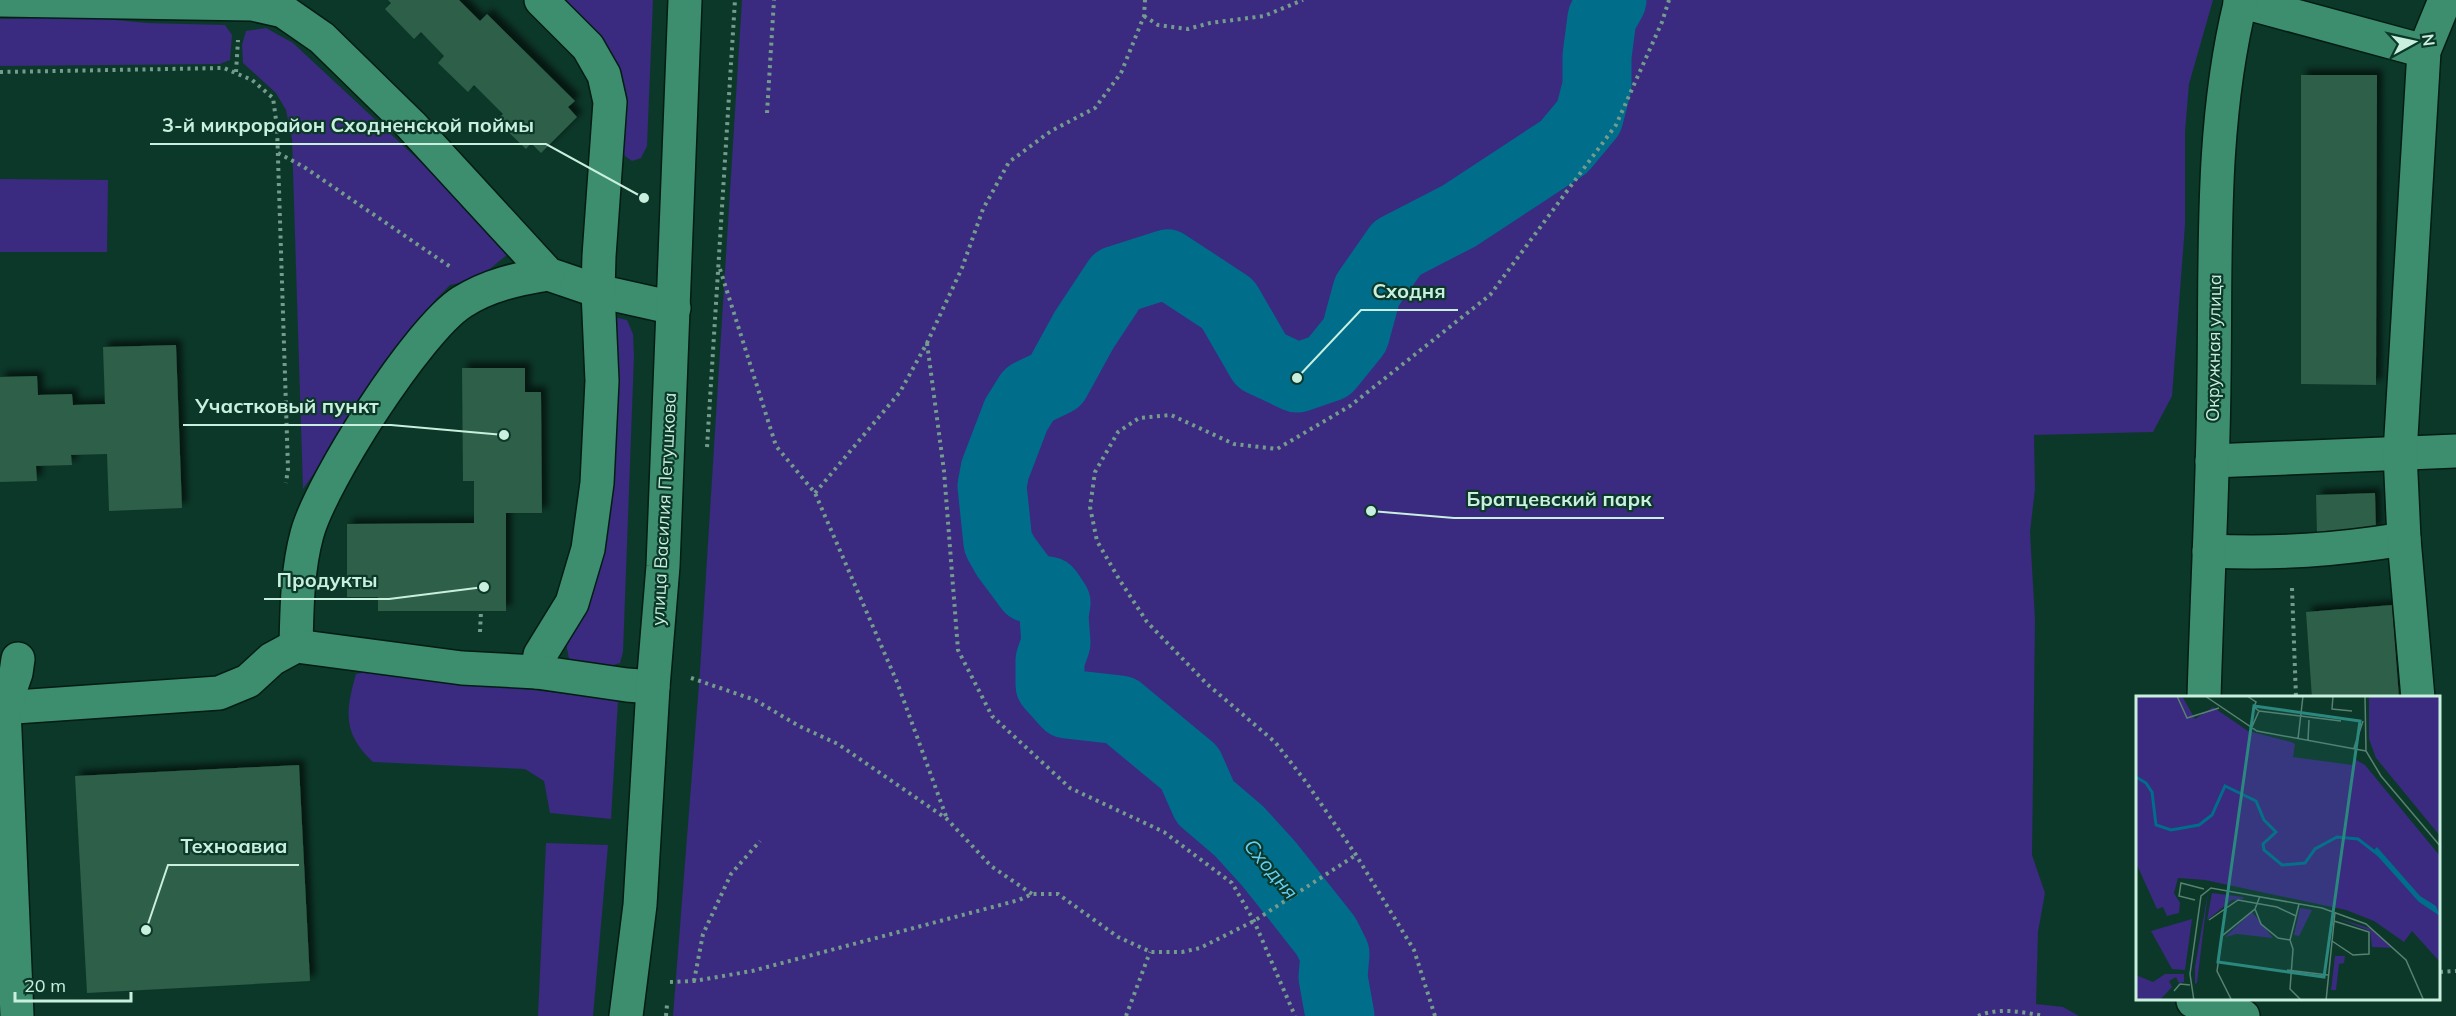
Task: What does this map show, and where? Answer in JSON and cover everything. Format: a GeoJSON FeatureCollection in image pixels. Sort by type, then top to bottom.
{"type":"FeatureCollection","features":[{"type":"Feature","properties":{"kind":"street"},"geometry":{"type":"LineString","coordinates":[[0,0],[252,4],[283,11],[322,38],[403,117],[548,274]]}},
{"type":"Feature","properties":{"kind":"street"},"geometry":{"type":"LineString","coordinates":[[537,672],[540,656],[572,603],[588,549],[597,483],[602,381],[598,291],[610,102],[604,75],[588,47],[541,0]]}},
{"type":"Feature","properties":{"kind":"street","name":"улица Василия Петушкова"},"geometry":{"type":"LineString","coordinates":[[626,1016],[640,905],[663,566],[685,0]]}},
{"type":"Feature","properties":{"kind":"street"},"geometry":{"type":"LineString","coordinates":[[2240,0],[2424,51]]}},
{"type":"Feature","properties":{"kind":"street","name":"Окружная улица"},"geometry":{"type":"LineString","coordinates":[[2204,696],[2219,142],[2228,62],[2240,0]]}},
{"type":"Feature","properties":{"kind":"street"},"geometry":{"type":"LineString","coordinates":[[2418,696],[2404,539],[2400,453],[2424,51],[2445,0]]}},
{"type":"Feature","properties":{"kind":"street"},"geometry":{"type":"LineString","coordinates":[[296,646],[300,561],[308,531],[325,491],[352,444],[413,352],[436,324],[460,303],[479,292],[511,280],[548,274],[598,291],[674,308]]}},
{"type":"Feature","properties":{"kind":"street"},"geometry":{"type":"LineString","coordinates":[[2212,461],[2456,451]]}},
{"type":"Feature","properties":{"kind":"street"},"geometry":{"type":"LineString","coordinates":[[2209,551],[2285,553],[2342,549],[2404,539]]}},
{"type":"Feature","properties":{"kind":"street"},"geometry":{"type":"LineString","coordinates":[[2,708],[219,693],[248,681],[272,659],[296,646],[462,668],[537,672],[653,687]]}},
{"type":"Feature","properties":{"kind":"street"},"geometry":{"type":"LineString","coordinates":[[17,1016],[2,708],[16,673],[18,659]]}},
{"type":"Feature","properties":{"kind":"street"},"geometry":{"type":"LineString","coordinates":[[2193,1006],[2243,1016]]}},
{"type":"Feature","properties":{"kind":"path"},"geometry":{"type":"LineString","coordinates":[[766,112],[774,0]]}},
{"type":"Feature","properties":{"kind":"path"},"geometry":{"type":"LineString","coordinates":[[815,493],[900,392],[927,343],[962,268],[983,209],[1009,162],[1051,130],[1095,108],[1121,73],[1144,16],[1145,0]]}},
{"type":"Feature","properties":{"kind":"path"},"geometry":{"type":"LineString","coordinates":[[1144,16],[1158,25],[1188,29],[1210,23],[1264,16],[1303,0]]}},
{"type":"Feature","properties":{"kind":"path"},"geometry":{"type":"LineString","coordinates":[[1435,1016],[1414,950],[1356,855],[1306,782],[1275,742],[1207,684],[1147,621],[1097,541],[1090,507],[1095,472],[1118,432],[1139,418],[1171,415],[1234,444],[1277,449],[1350,406],[1490,295],[1616,125],[1662,22],[1668,0]]}},
{"type":"Feature","properties":{"kind":"path"},"geometry":{"type":"LineString","coordinates":[[0,72],[224,68],[252,80],[273,98],[288,469],[286,487]]}},
{"type":"Feature","properties":{"kind":"path"},"geometry":{"type":"LineString","coordinates":[[277,153],[304,166],[392,225],[454,269],[479,292]]}},
{"type":"Feature","properties":{"kind":"path"},"geometry":{"type":"LineString","coordinates":[[719,266],[776,446],[815,493],[897,682],[947,819]]}},
{"type":"Feature","properties":{"kind":"path"},"geometry":{"type":"LineString","coordinates":[[927,343],[944,471],[958,650],[992,716],[1070,788],[1164,832],[1232,883],[1254,921],[1295,1016]]}},
{"type":"Feature","properties":{"kind":"path"},"geometry":{"type":"LineString","coordinates":[[2285,553],[2292,587],[2296,696]]}},
{"type":"Feature","properties":{"kind":"path"},"geometry":{"type":"LineString","coordinates":[[692,678],[754,700],[799,726],[838,744],[947,819],[991,866],[1032,894]]}},
{"type":"Feature","properties":{"kind":"path"},"geometry":{"type":"LineString","coordinates":[[694,981],[703,934],[731,874],[760,841]]}},
{"type":"Feature","properties":{"kind":"path"},"geometry":{"type":"LineString","coordinates":[[670,982],[694,981],[752,971],[1019,900],[1032,894],[1058,894],[1118,937],[1150,952],[1182,952],[1200,948],[1254,921],[1356,855]]}},
{"type":"Feature","properties":{"kind":"path"},"geometry":{"type":"LineString","coordinates":[[1126,1016],[1150,952]]}},
{"type":"Feature","properties":{"kind":"path"},"geometry":{"type":"LineString","coordinates":[[2441,972],[2456,971]]}},
{"type":"Feature","properties":{"kind":"path"},"geometry":{"type":"LineString","coordinates":[[1978,1016],[1988,1012],[2015,1011],[2044,1016]]}},
{"type":"Feature","properties":{"kind":"shaded area"},"geometry":{"type":"Polygon","coordinates":[[[559,0],[653,0],[647,146],[641,158],[632,161],[625,156],[559,0]]]}},
{"type":"Feature","properties":{"kind":"shaded area"},"geometry":{"type":"Polygon","coordinates":[[[742,0],[2213,0],[2189,84],[2185,132],[2185,225],[2172,396],[2153,432],[2034,435],[2035,489],[2030,532],[2035,620],[2032,855],[2045,893],[2038,932],[2036,1004],[2063,1007],[2079,1016],[673,1016],[700,671],[742,0]]]}},
{"type":"Feature","properties":{"kind":"shaded area"},"geometry":{"type":"Polygon","coordinates":[[[83,17],[147,23],[225,25],[232,35],[230,60],[220,64],[0,66],[0,19],[83,17]]]}},
{"type":"Feature","properties":{"kind":"shaded area"},"geometry":{"type":"Polygon","coordinates":[[[266,28],[293,43],[514,249],[479,278],[450,285],[435,300],[303,489],[292,139],[286,110],[276,93],[243,63],[242,45],[246,31],[266,28]]]}},
{"type":"Feature","properties":{"kind":"shaded area"},"geometry":{"type":"Polygon","coordinates":[[[0,179],[108,180],[107,252],[0,252],[0,179]]]}},
{"type":"Feature","properties":{"kind":"shaded area"},"geometry":{"type":"Polygon","coordinates":[[[618,318],[627,320],[633,334],[634,356],[623,652],[620,663],[594,667],[569,659],[566,643],[608,324],[618,318]]]}},
{"type":"Feature","properties":{"kind":"shaded area"},"geometry":{"type":"Polygon","coordinates":[[[370,671],[618,700],[611,819],[550,813],[544,781],[525,769],[373,762],[356,742],[349,722],[350,700],[356,674],[370,671]]]}},
{"type":"Feature","properties":{"kind":"shaded area"},"geometry":{"type":"Polygon","coordinates":[[[546,843],[608,845],[593,1016],[538,1016],[546,843]]]}},
{"type":"Feature","properties":{"kind":"building"},"geometry":{"type":"Polygon","coordinates":[[[388,0],[459,0],[480,21],[487,14],[575,101],[568,107],[577,117],[541,153],[531,143],[526,149],[496,120],[503,114],[474,85],[468,92],[438,63],[444,56],[421,32],[414,39],[385,9],[391,3],[388,0]]]}},
{"type":"Feature","properties":{"kind":"building"},"geometry":{"type":"Polygon","coordinates":[[[2301,75],[2377,75],[2376,385],[2301,384],[2301,75]]]}},
{"type":"Feature","properties":{"kind":"building"},"geometry":{"type":"Polygon","coordinates":[[[176,345],[182,508],[109,511],[107,454],[71,455],[72,465],[36,466],[37,481],[0,482],[0,377],[37,376],[38,395],[72,394],[73,405],[105,404],[103,347],[176,345]]]}},
{"type":"Feature","properties":{"kind":"building"},"geometry":{"type":"Polygon","coordinates":[[[462,368],[525,368],[525,392],[541,392],[542,513],[506,513],[506,611],[378,611],[378,597],[347,597],[347,524],[474,523],[474,481],[463,481],[462,368]]]}},
{"type":"Feature","properties":{"kind":"building"},"geometry":{"type":"Polygon","coordinates":[[[2375,493],[2376,531],[2317,533],[2316,495],[2375,493]]]}},
{"type":"Feature","properties":{"kind":"building"},"geometry":{"type":"Polygon","coordinates":[[[2392,605],[2399,696],[2312,696],[2306,612],[2392,605]]]}},
{"type":"Feature","properties":{"kind":"building"},"geometry":{"type":"Polygon","coordinates":[[[299,765],[310,981],[87,993],[75,776],[299,765]]]}},
{"type":"Feature","properties":{"kind":"waterway","name":"Сходня"},"geometry":{"type":"LineString","coordinates":[[1340,1016],[1333,977],[1335,954],[1326,936],[1269,864],[1239,831],[1205,802],[1190,768],[1120,710],[1067,704],[1050,685],[1050,660],[1056,643],[1054,616],[1056,603],[1048,591],[1029,588],[998,543],[992,486],[995,470],[1016,415],[1029,394],[1056,381],[1084,330],[1117,280],[1167,264],[1228,304],[1261,361],[1297,378],[1329,367],[1355,335],[1367,291],[1397,248],[1459,216],[1564,147],[1589,117],[1597,86],[1597,56],[1602,18],[1612,0]]}},
{"type":"Feature","properties":{"kind":"place","name":"3-й микрорайон Сходненской поймы"},"geometry":{"type":"Point","coordinates":[644,198]}},
{"type":"Feature","properties":{"kind":"place","name":"Сходня"},"geometry":{"type":"Point","coordinates":[1297,378]}},
{"type":"Feature","properties":{"kind":"place","name":"Участковый пункт"},"geometry":{"type":"Point","coordinates":[504,435]}},
{"type":"Feature","properties":{"kind":"place","name":"Братцевский парк"},"geometry":{"type":"Point","coordinates":[1371,511]}},
{"type":"Feature","properties":{"kind":"place","name":"Продукты"},"geometry":{"type":"Point","coordinates":[484,587]}},
{"type":"Feature","properties":{"kind":"place","name":"Техноавиа"},"geometry":{"type":"Point","coordinates":[146,930]}}]}
